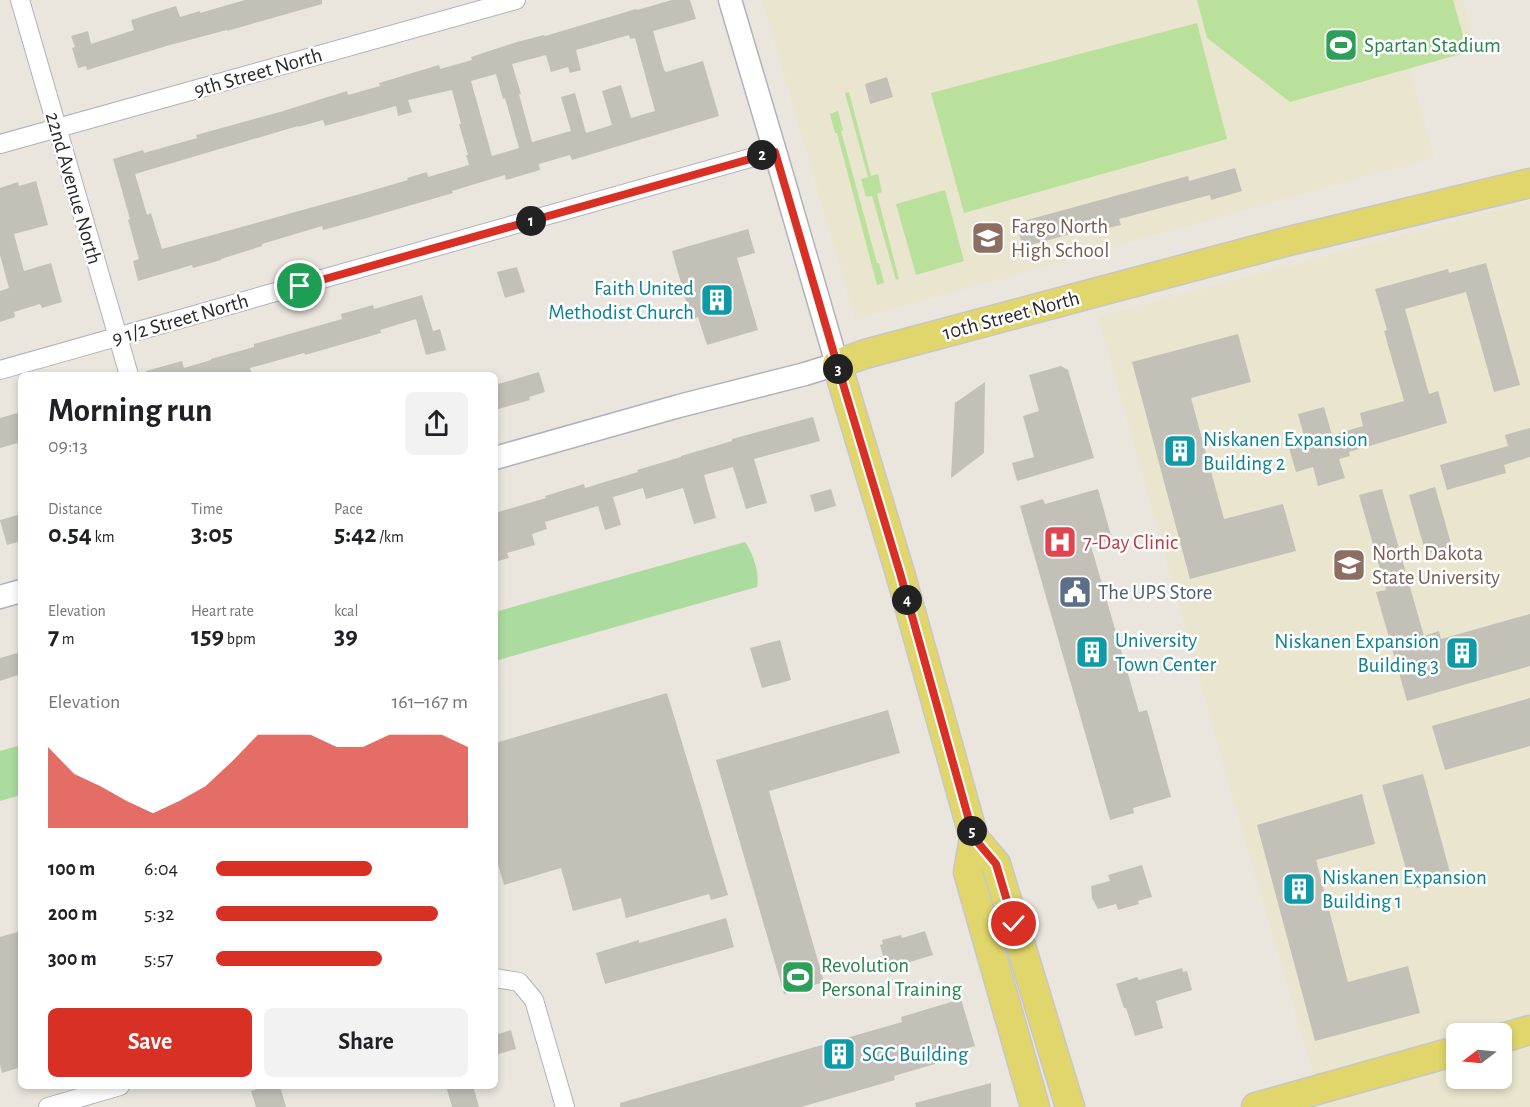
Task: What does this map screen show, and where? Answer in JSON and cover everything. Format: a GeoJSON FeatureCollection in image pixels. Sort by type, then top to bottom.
{"type":"FeatureCollection","features":[{"type":"Feature","properties":{"kind":"main road","name":"10th Street North"},"geometry":{"type":"LineString","coordinates":[[837,364],[865,354],[1289,241],[1530,183]]}},
{"type":"Feature","properties":{"kind":"main road"},"geometry":{"type":"LineString","coordinates":[[837,364],[974,838],[996,864],[1070,1107]]}},
{"type":"Feature","properties":{"kind":"main road"},"geometry":{"type":"LineString","coordinates":[[974,838],[968,872],[1035,1107]]}},
{"type":"Feature","properties":{"kind":"main road"},"geometry":{"type":"LineString","coordinates":[[1512,1035],[1530,1030]]}},
{"type":"Feature","properties":{"kind":"main road"},"geometry":{"type":"LineString","coordinates":[[1256,1107],[1446,1054]]}},
{"type":"Feature","properties":{"kind":"street","name":"22nd Avenue North"},"geometry":{"type":"LineString","coordinates":[[20,0],[128,372]]}},
{"type":"Feature","properties":{"kind":"street","name":"9th Street North"},"geometry":{"type":"LineString","coordinates":[[0,144],[516,0]]}},
{"type":"Feature","properties":{"kind":"street"},"geometry":{"type":"LineString","coordinates":[[730,0],[837,364]]}},
{"type":"Feature","properties":{"kind":"street","name":"9 1/2 Street North"},"geometry":{"type":"LineString","coordinates":[[0,370],[775,152]]}},
{"type":"Feature","properties":{"kind":"street","name":"10th Street North"},"geometry":{"type":"LineString","coordinates":[[498,457],[837,364]]}},
{"type":"Feature","properties":{"kind":"street"},"geometry":{"type":"LineString","coordinates":[[0,597],[18,592]]}},
{"type":"Feature","properties":{"kind":"street"},"geometry":{"type":"LineString","coordinates":[[498,978],[519,982],[534,1000],[565,1107]]}},
{"type":"Feature","properties":{"kind":"street"},"geometry":{"type":"LineString","coordinates":[[48,1107],[110,1089]]}},
{"type":"Feature","properties":{"kind":"shaded area","name":"Fargo North High School"},"geometry":{"type":"Polygon","coordinates":[[[762,0],[1463,0],[1476,48],[1409,67],[1434,157],[855,319],[762,0]]]}},
{"type":"Feature","properties":{"kind":"shaded area","name":"North Dakota State University"},"geometry":{"type":"Polygon","coordinates":[[[1530,201],[1530,1107],[1323,1107],[1237,813],[1098,317],[1530,201]]]}},
{"type":"Feature","properties":{"kind":"green space","name":"Spartan Stadium"},"geometry":{"type":"Polygon","coordinates":[[[1197,0],[1453,0],[1468,52],[1290,102],[1207,38],[1197,0]]]}},
{"type":"Feature","properties":{"kind":"green space"},"geometry":{"type":"Polygon","coordinates":[[[1197,23],[1227,139],[964,213],[931,93],[1197,23]]]}},
{"type":"Feature","properties":{"kind":"green space"},"geometry":{"type":"Polygon","coordinates":[[[849,92],[871,176],[878,174],[882,192],[877,194],[899,279],[896,280],[872,196],[866,197],[861,179],[868,177],[845,93],[849,92]]]}},
{"type":"Feature","properties":{"kind":"green space"},"geometry":{"type":"Polygon","coordinates":[[[838,111],[843,130],[841,131],[884,283],[877,285],[830,114],[838,111]]]}},
{"type":"Feature","properties":{"kind":"green space"},"geometry":{"type":"Polygon","coordinates":[[[945,190],[964,261],[916,275],[896,204],[945,190]]]}},
{"type":"Feature","properties":{"kind":"green space"},"geometry":{"type":"Polygon","coordinates":[[[745,542],[751,552],[758,576],[757,587],[498,660],[498,611],[745,542]]]}},
{"type":"Feature","properties":{"kind":"green space"},"geometry":{"type":"Polygon","coordinates":[[[18,746],[18,796],[0,801],[0,751],[18,746]]]}},
{"type":"Feature","properties":{"kind":"building"},"geometry":{"type":"Polygon","coordinates":[[[245,0],[322,0],[322,4],[87,70],[86,66],[78,68],[71,36],[88,31],[91,44],[134,30],[131,20],[176,6],[180,17],[245,0]]]}},
{"type":"Feature","properties":{"kind":"building"},"geometry":{"type":"Polygon","coordinates":[[[672,0],[690,0],[696,19],[653,31],[666,72],[703,61],[719,116],[572,160],[570,155],[539,164],[540,170],[506,180],[505,175],[367,218],[323,230],[322,226],[262,244],[262,246],[221,260],[193,268],[192,265],[138,281],[133,261],[139,259],[113,159],[197,138],[196,135],[347,91],[348,95],[380,86],[379,83],[439,65],[440,69],[472,60],[471,57],[517,42],[672,0]],[[629,35],[576,50],[581,70],[570,73],[568,67],[551,72],[546,55],[512,64],[532,142],[571,131],[561,97],[575,93],[586,133],[612,125],[602,91],[621,85],[631,118],[655,111],[635,38],[630,39],[629,35]],[[496,74],[471,81],[492,156],[519,148],[496,74]],[[452,90],[408,100],[412,112],[398,116],[396,106],[325,126],[323,120],[135,174],[147,215],[151,213],[162,249],[360,194],[427,172],[428,177],[469,165],[452,90]]]}},
{"type":"Feature","properties":{"kind":"building"},"geometry":{"type":"Polygon","coordinates":[[[887,77],[893,97],[870,104],[865,84],[887,77]]]}},
{"type":"Feature","properties":{"kind":"building"},"geometry":{"type":"Polygon","coordinates":[[[1235,168],[1242,191],[1211,200],[1210,195],[1119,219],[1121,225],[1101,230],[1100,226],[1023,247],[1016,223],[1188,176],[1189,181],[1235,168]]]}},
{"type":"Feature","properties":{"kind":"building"},"geometry":{"type":"Polygon","coordinates":[[[36,181],[48,225],[14,234],[24,271],[51,263],[62,302],[42,308],[40,304],[14,312],[15,317],[0,322],[0,291],[9,288],[0,255],[0,188],[18,182],[19,186],[36,181]]]}},
{"type":"Feature","properties":{"kind":"building","name":"Faith United Methodist Church"},"geometry":{"type":"Polygon","coordinates":[[[748,229],[755,253],[737,258],[758,330],[707,345],[698,317],[691,319],[672,251],[748,229]]]}},
{"type":"Feature","properties":{"kind":"building"},"geometry":{"type":"Polygon","coordinates":[[[1486,263],[1520,385],[1494,392],[1466,292],[1405,309],[1429,394],[1438,391],[1447,423],[1349,452],[1350,456],[1339,459],[1345,478],[1318,486],[1313,467],[1296,472],[1289,448],[1306,443],[1298,414],[1324,407],[1332,435],[1363,426],[1360,413],[1404,401],[1384,331],[1387,330],[1375,289],[1448,269],[1449,273],[1486,263]]]}},
{"type":"Feature","properties":{"kind":"building"},"geometry":{"type":"Polygon","coordinates":[[[517,267],[525,292],[505,298],[497,272],[517,267]]]}},
{"type":"Feature","properties":{"kind":"building"},"geometry":{"type":"Polygon","coordinates":[[[422,295],[433,331],[440,329],[446,350],[426,355],[416,319],[380,330],[381,333],[250,368],[251,372],[146,372],[182,361],[184,368],[254,347],[254,344],[342,319],[341,314],[373,305],[374,309],[422,295]]]}},
{"type":"Feature","properties":{"kind":"building","name":"Niskanen Expansion Building 2"},"geometry":{"type":"Polygon","coordinates":[[[1238,334],[1251,382],[1191,398],[1224,519],[1283,504],[1296,551],[1190,579],[1132,362],[1238,334]]]}},
{"type":"Feature","properties":{"kind":"building"},"geometry":{"type":"Polygon","coordinates":[[[1061,366],[1068,370],[1094,458],[1017,481],[1012,463],[1034,457],[1023,416],[1039,411],[1029,375],[1061,366]]]}},
{"type":"Feature","properties":{"kind":"building"},"geometry":{"type":"Polygon","coordinates":[[[539,372],[545,392],[529,397],[530,400],[498,409],[498,384],[539,372]]]}},
{"type":"Feature","properties":{"kind":"building"},"geometry":{"type":"Polygon","coordinates":[[[985,382],[984,453],[951,478],[955,403],[985,382]]]}},
{"type":"Feature","properties":{"kind":"building"},"geometry":{"type":"Polygon","coordinates":[[[18,413],[18,443],[0,448],[0,418],[18,413]]]}},
{"type":"Feature","properties":{"kind":"building"},"geometry":{"type":"Polygon","coordinates":[[[813,417],[820,441],[754,459],[767,503],[746,509],[733,467],[704,475],[716,518],[694,524],[683,488],[646,499],[643,488],[613,497],[621,525],[605,530],[598,506],[545,522],[547,529],[532,534],[535,545],[507,553],[509,558],[498,561],[498,512],[584,484],[585,488],[638,472],[637,470],[732,441],[732,439],[813,417]]]}},
{"type":"Feature","properties":{"kind":"building"},"geometry":{"type":"Polygon","coordinates":[[[1530,428],[1530,457],[1504,465],[1506,473],[1447,490],[1440,465],[1508,446],[1505,435],[1530,428]]]}},
{"type":"Feature","properties":{"kind":"building"},"geometry":{"type":"Polygon","coordinates":[[[1435,487],[1452,547],[1426,554],[1409,495],[1435,487]]]}},
{"type":"Feature","properties":{"kind":"building"},"geometry":{"type":"Polygon","coordinates":[[[831,489],[836,506],[815,512],[810,495],[831,489]]]}},
{"type":"Feature","properties":{"kind":"building","name":"University Town Center"},"geometry":{"type":"Polygon","coordinates":[[[1098,489],[1112,539],[1091,546],[1139,712],[1147,710],[1171,797],[1133,808],[1134,813],[1110,820],[1020,506],[1043,499],[1045,504],[1098,489]]]}},
{"type":"Feature","properties":{"kind":"building","name":"Niskanen Expansion Building 3"},"geometry":{"type":"Polygon","coordinates":[[[1382,489],[1424,636],[1439,631],[1441,639],[1530,614],[1530,666],[1407,701],[1376,592],[1386,590],[1359,495],[1382,489]]]}},
{"type":"Feature","properties":{"kind":"building"},"geometry":{"type":"Polygon","coordinates":[[[18,515],[18,542],[7,545],[0,520],[18,515]]]}},
{"type":"Feature","properties":{"kind":"building"},"geometry":{"type":"Polygon","coordinates":[[[780,640],[791,680],[762,688],[750,648],[780,640]]]}},
{"type":"Feature","properties":{"kind":"building"},"geometry":{"type":"Polygon","coordinates":[[[18,653],[18,675],[0,681],[0,658],[18,653]]]}},
{"type":"Feature","properties":{"kind":"building"},"geometry":{"type":"Polygon","coordinates":[[[667,693],[728,895],[711,900],[709,894],[626,918],[621,898],[573,911],[561,868],[504,885],[498,864],[498,742],[667,693]]]}},
{"type":"Feature","properties":{"kind":"building"},"geometry":{"type":"Polygon","coordinates":[[[1530,698],[1530,746],[1445,770],[1432,726],[1530,698]]]}},
{"type":"Feature","properties":{"kind":"building"},"geometry":{"type":"Polygon","coordinates":[[[888,710],[900,753],[769,791],[824,982],[784,994],[716,760],[888,710]]]}},
{"type":"Feature","properties":{"kind":"building"},"geometry":{"type":"Polygon","coordinates":[[[1423,774],[1450,872],[1440,874],[1442,881],[1417,888],[1415,881],[1410,883],[1382,785],[1423,774]]]}},
{"type":"Feature","properties":{"kind":"building","name":"Niskanen Expansion Building 1"},"geometry":{"type":"Polygon","coordinates":[[[1362,794],[1375,844],[1316,860],[1348,982],[1408,966],[1420,1013],[1315,1041],[1257,825],[1362,794]]]}},
{"type":"Feature","properties":{"kind":"building"},"geometry":{"type":"Polygon","coordinates":[[[1142,865],[1152,897],[1138,901],[1139,904],[1118,910],[1116,904],[1098,909],[1092,898],[1091,886],[1110,881],[1108,875],[1142,865]]]}},
{"type":"Feature","properties":{"kind":"building"},"geometry":{"type":"Polygon","coordinates":[[[726,918],[734,947],[605,984],[596,953],[726,918]]]}},
{"type":"Feature","properties":{"kind":"building"},"geometry":{"type":"Polygon","coordinates":[[[925,931],[933,955],[903,964],[902,961],[886,966],[880,945],[883,944],[882,940],[901,935],[902,938],[925,931]]]}},
{"type":"Feature","properties":{"kind":"building"},"geometry":{"type":"Polygon","coordinates":[[[18,932],[18,1068],[2,1073],[0,1065],[0,937],[18,932]]]}},
{"type":"Feature","properties":{"kind":"building"},"geometry":{"type":"Polygon","coordinates":[[[1182,968],[1183,972],[1187,971],[1192,990],[1156,1001],[1163,1028],[1135,1036],[1116,984],[1137,977],[1139,980],[1182,968]]]}},
{"type":"Feature","properties":{"kind":"building","name":"SGC Building"},"geometry":{"type":"Polygon","coordinates":[[[961,999],[975,1046],[933,1058],[935,1064],[894,1076],[895,1080],[801,1107],[620,1107],[620,1103],[902,1022],[901,1017],[961,999]]]}},
{"type":"Feature","properties":{"kind":"building"},"geometry":{"type":"Polygon","coordinates":[[[511,1030],[516,1049],[498,1054],[498,1034],[511,1030]]]}},
{"type":"Feature","properties":{"kind":"building"},"geometry":{"type":"Polygon","coordinates":[[[991,1083],[991,1107],[916,1107],[915,1103],[991,1083]]]}},
{"type":"Feature","properties":{"kind":"building"},"geometry":{"type":"Polygon","coordinates":[[[281,1089],[286,1107],[256,1107],[251,1091],[281,1089]]]}},
{"type":"Feature","properties":{"kind":"building"},"geometry":{"type":"Polygon","coordinates":[[[447,1089],[474,1089],[479,1107],[452,1107],[447,1089]]]}},
{"type":"Feature","properties":{"kind":"place","name":"Spartan Stadium"},"geometry":{"type":"Point","coordinates":[1341,45]}},
{"type":"Feature","properties":{"kind":"place","name":"Fargo North High School"},"geometry":{"type":"Point","coordinates":[988,238]}},
{"type":"Feature","properties":{"kind":"place","name":"Faith United Methodist Church"},"geometry":{"type":"Point","coordinates":[717,300]}},
{"type":"Feature","properties":{"kind":"place","name":"Niskanen Expansion Building 2"},"geometry":{"type":"Point","coordinates":[1180,451]}},
{"type":"Feature","properties":{"kind":"place","name":"7-Day Clinic"},"geometry":{"type":"Point","coordinates":[1060,542]}},
{"type":"Feature","properties":{"kind":"place","name":"North Dakota State University"},"geometry":{"type":"Point","coordinates":[1349,565]}},
{"type":"Feature","properties":{"kind":"place","name":"The UPS Store"},"geometry":{"type":"Point","coordinates":[1075,592]}},
{"type":"Feature","properties":{"kind":"place","name":"University Town Center"},"geometry":{"type":"Point","coordinates":[1092,652]}},
{"type":"Feature","properties":{"kind":"place","name":"Niskanen Expansion Building 3"},"geometry":{"type":"Point","coordinates":[1462,653]}},
{"type":"Feature","properties":{"kind":"place","name":"Niskanen Expansion Building 1"},"geometry":{"type":"Point","coordinates":[1299,889]}},
{"type":"Feature","properties":{"kind":"place","name":"Revolution Personal Training"},"geometry":{"type":"Point","coordinates":[798,977]}},
{"type":"Feature","properties":{"kind":"place","name":"SGC Building"},"geometry":{"type":"Point","coordinates":[839,1054]}},
{"type":"Feature","properties":{"kind":"route"},"geometry":{"type":"LineString","coordinates":[[300,286],[775,152],[900,573],[974,838],[996,864],[1014,924]]}}]}
